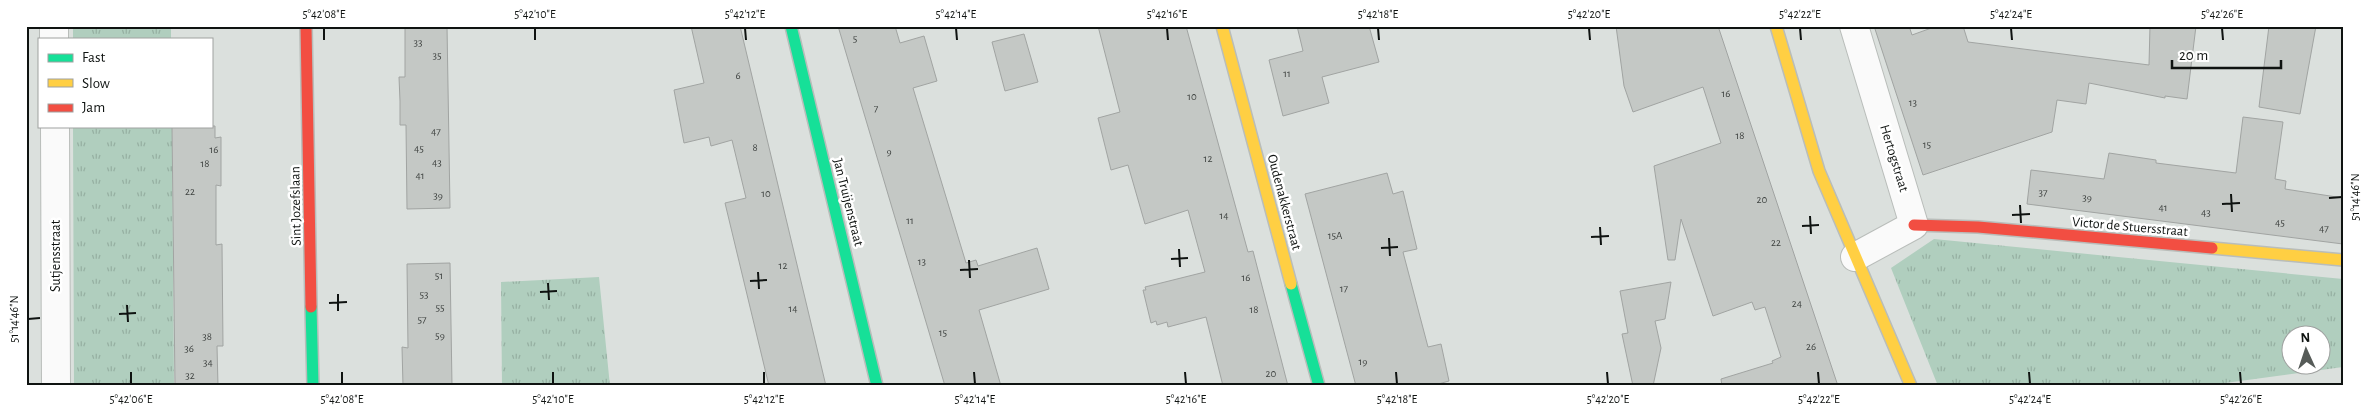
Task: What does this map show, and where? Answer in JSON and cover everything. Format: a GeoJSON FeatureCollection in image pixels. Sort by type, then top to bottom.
{"type":"FeatureCollection","features":[{"type":"Feature","properties":{"kind":"street","name":"Sint Jozefslaan"},"geometry":{"type":"LineString","coordinates":[[306,26],[314,386]]}},
{"type":"Feature","properties":{"kind":"street","name":"Jan Truijenstraat"},"geometry":{"type":"LineString","coordinates":[[791,26],[877,386]]}},
{"type":"Feature","properties":{"kind":"street","name":"Oudenakkerstraat"},"geometry":{"type":"LineString","coordinates":[[1222,26],[1319,386]]}},
{"type":"Feature","properties":{"kind":"street"},"geometry":{"type":"LineString","coordinates":[[1776,26],[1819,171],[1911,386]]}},
{"type":"Feature","properties":{"kind":"street","name":"Hertogstraat"},"geometry":{"type":"LineString","coordinates":[[1854,26],[1914,225]]}},
{"type":"Feature","properties":{"kind":"street","name":"Sutjensstraat"},"geometry":{"type":"LineString","coordinates":[[55,128],[56,386]]}},
{"type":"Feature","properties":{"kind":"street"},"geometry":{"type":"LineString","coordinates":[[1855,257],[1914,225]]}},
{"type":"Feature","properties":{"kind":"street","name":"Victor de Stuersstraat"},"geometry":{"type":"LineString","coordinates":[[1914,225],[1978,227],[2343,260]]}},
{"type":"Feature","properties":{"kind":"green space"},"geometry":{"type":"Polygon","coordinates":[[[73,26],[171,26],[171,38],[73,38],[73,26]]]}},
{"type":"Feature","properties":{"kind":"green space"},"geometry":{"type":"Polygon","coordinates":[[[73,128],[172,128],[174,386],[74,386],[73,128]]]}},
{"type":"Feature","properties":{"kind":"green space"},"geometry":{"type":"Polygon","coordinates":[[[1934,239],[2343,279],[2343,367],[2332,368],[2332,324],[2282,324],[2282,374],[2291,374],[2203,386],[1938,386],[1891,268],[1934,239]]]}},
{"type":"Feature","properties":{"kind":"green space"},"geometry":{"type":"Polygon","coordinates":[[[599,277],[610,386],[502,386],[501,282],[599,277]]]}},
{"type":"Feature","properties":{"kind":"building"},"geometry":{"type":"Polygon","coordinates":[[[405,26],[447,26],[450,208],[407,209],[406,125],[400,125],[399,77],[405,77],[405,26]]]}},
{"type":"Feature","properties":{"kind":"building"},"geometry":{"type":"Polygon","coordinates":[[[691,26],[740,26],[826,386],[769,386],[725,203],[746,198],[732,140],[711,146],[709,137],[684,143],[674,90],[704,83],[691,26]]]}},
{"type":"Feature","properties":{"kind":"building"},"geometry":{"type":"Polygon","coordinates":[[[838,26],[895,26],[900,43],[924,36],[937,81],[913,88],[966,263],[976,260],[978,266],[1037,248],[1049,289],[979,310],[1001,386],[945,386],[838,26]]]}},
{"type":"Feature","properties":{"kind":"building"},"geometry":{"type":"Polygon","coordinates":[[[1098,26],[1186,26],[1248,252],[1253,251],[1288,386],[1223,386],[1206,317],[1168,327],[1167,322],[1157,325],[1156,321],[1151,323],[1143,290],[1146,290],[1145,287],[1205,272],[1188,210],[1145,224],[1128,165],[1111,170],[1098,118],[1120,112],[1098,26]]]}},
{"type":"Feature","properties":{"kind":"building"},"geometry":{"type":"Polygon","coordinates":[[[1297,26],[1369,26],[1379,62],[1322,77],[1329,103],[1283,116],[1269,60],[1303,51],[1297,26]]]}},
{"type":"Feature","properties":{"kind":"building"},"geometry":{"type":"Polygon","coordinates":[[[1616,26],[1718,26],[1838,386],[1722,386],[1721,379],[1773,363],[1772,361],[1781,357],[1765,307],[1755,310],[1752,302],[1713,316],[1681,219],[1675,260],[1668,260],[1654,166],[1721,143],[1703,87],[1633,112],[1624,86],[1616,26]]]}},
{"type":"Feature","properties":{"kind":"building"},"geometry":{"type":"Polygon","coordinates":[[[1874,26],[1909,26],[1912,35],[1937,26],[1963,26],[1968,42],[2149,65],[2150,26],[2196,26],[2187,99],[2165,96],[2165,98],[2089,83],[2086,104],[2057,100],[2052,132],[1923,175],[1874,26]]]}},
{"type":"Feature","properties":{"kind":"building"},"geometry":{"type":"Polygon","coordinates":[[[2269,26],[2316,26],[2300,114],[2259,107],[2269,26]]]}},
{"type":"Feature","properties":{"kind":"building"},"geometry":{"type":"Polygon","coordinates":[[[1024,34],[1038,82],[1005,91],[992,42],[1024,34]]]}},
{"type":"Feature","properties":{"kind":"building"},"geometry":{"type":"Polygon","coordinates":[[[2243,117],[2283,122],[2275,179],[2286,181],[2285,189],[2343,198],[2343,244],[2027,204],[2031,170],[2104,179],[2109,153],[2156,160],[2156,163],[2236,173],[2243,117]]]}},
{"type":"Feature","properties":{"kind":"building"},"geometry":{"type":"Polygon","coordinates":[[[212,126],[215,126],[215,138],[221,137],[221,186],[216,185],[216,245],[222,244],[223,346],[217,346],[218,386],[175,386],[172,128],[212,128],[212,126]]]}},
{"type":"Feature","properties":{"kind":"building"},"geometry":{"type":"Polygon","coordinates":[[[1387,173],[1393,194],[1403,191],[1417,249],[1403,252],[1428,347],[1441,344],[1449,381],[1431,386],[1356,386],[1305,194],[1387,173]]]}},
{"type":"Feature","properties":{"kind":"building"},"geometry":{"type":"Polygon","coordinates":[[[450,263],[452,386],[403,386],[402,347],[408,348],[407,264],[450,263]]]}},
{"type":"Feature","properties":{"kind":"building"},"geometry":{"type":"Polygon","coordinates":[[[1671,282],[1665,319],[1655,321],[1661,348],[1653,386],[1633,386],[1622,334],[1628,333],[1620,291],[1671,282]]]}},
{"type":"Feature","properties":{"kind":"traffic: fast"},"geometry":{"type":"LineString","coordinates":[[791,26],[877,386]]}},
{"type":"Feature","properties":{"kind":"traffic: fast"},"geometry":{"type":"LineString","coordinates":[[1291,284],[1319,386]]}},
{"type":"Feature","properties":{"kind":"traffic: fast"},"geometry":{"type":"LineString","coordinates":[[311,307],[313,386]]}},
{"type":"Feature","properties":{"kind":"traffic: slow"},"geometry":{"type":"LineString","coordinates":[[1222,26],[1291,284]]}},
{"type":"Feature","properties":{"kind":"traffic: slow"},"geometry":{"type":"LineString","coordinates":[[1776,26],[1819,171],[1911,386]]}},
{"type":"Feature","properties":{"kind":"traffic: slow"},"geometry":{"type":"LineString","coordinates":[[2212,248],[2343,260]]}},
{"type":"Feature","properties":{"kind":"traffic: jam"},"geometry":{"type":"LineString","coordinates":[[306,26],[311,307]]}},
{"type":"Feature","properties":{"kind":"traffic: jam"},"geometry":{"type":"LineString","coordinates":[[1914,225],[1978,227],[2212,248]]}}]}
